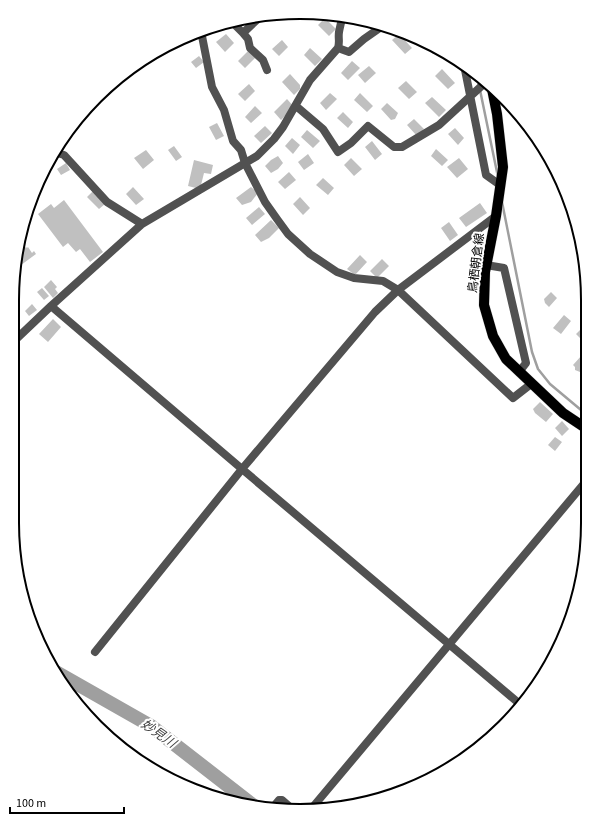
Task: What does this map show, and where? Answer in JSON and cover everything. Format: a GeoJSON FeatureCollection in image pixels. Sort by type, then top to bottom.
{"type":"FeatureCollection","features":[{"type":"Feature","properties":{"kind":"main road","name":"鳥栖朝倉線"},"geometry":{"type":"LineString","coordinates":[[490,94],[497,114],[503,167],[496,216],[486,265],[484,305],[493,336],[506,359],[531,384],[564,413],[581,425]]}},
{"type":"Feature","properties":{"kind":"street"},"geometry":{"type":"LineString","coordinates":[[243,33],[254,22]]}},
{"type":"Feature","properties":{"kind":"street"},"geometry":{"type":"LineString","coordinates":[[19,336],[142,224],[257,156],[283,127],[310,80],[338,48],[342,22]]}},
{"type":"Feature","properties":{"kind":"street"},"geometry":{"type":"LineString","coordinates":[[236,26],[248,39],[250,48],[263,60],[267,70]]}},
{"type":"Feature","properties":{"kind":"street"},"geometry":{"type":"LineString","coordinates":[[338,48],[349,52],[364,38],[376,30]]}},
{"type":"Feature","properties":{"kind":"street"},"geometry":{"type":"LineString","coordinates":[[202,37],[212,87],[224,110],[233,140],[241,150],[245,163],[265,202],[288,234],[310,254],[343,274],[354,278],[383,281],[398,290],[513,398],[531,384]]}},
{"type":"Feature","properties":{"kind":"street"},"geometry":{"type":"LineString","coordinates":[[466,74],[472,95],[486,175],[500,185]]}},
{"type":"Feature","properties":{"kind":"street"},"geometry":{"type":"LineString","coordinates":[[296,106],[323,130],[338,152],[351,143],[368,126],[394,147],[402,147],[439,125],[482,87]]}},
{"type":"Feature","properties":{"kind":"street"},"geometry":{"type":"LineString","coordinates":[[60,154],[64,155],[107,202],[142,224]]}},
{"type":"Feature","properties":{"kind":"street"},"geometry":{"type":"LineString","coordinates":[[95,652],[242,470],[375,312],[398,290],[496,216]]}},
{"type":"Feature","properties":{"kind":"street"},"geometry":{"type":"LineString","coordinates":[[486,265],[504,268],[526,363],[519,372]]}},
{"type":"Feature","properties":{"kind":"street"},"geometry":{"type":"LineString","coordinates":[[51,306],[242,470],[517,701]]}},
{"type":"Feature","properties":{"kind":"street"},"geometry":{"type":"LineString","coordinates":[[316,803],[581,487]]}},
{"type":"Feature","properties":{"kind":"street"},"geometry":{"type":"LineString","coordinates":[[277,803],[282,800],[286,803]]}},
{"type":"Feature","properties":{"kind":"building"},"geometry":{"type":"Polygon","coordinates":[[[323,20],[328,20],[336,29],[329,36],[318,25],[323,20]]]}},
{"type":"Feature","properties":{"kind":"building"},"geometry":{"type":"Polygon","coordinates":[[[226,34],[234,43],[225,52],[216,42],[226,34]]]}},
{"type":"Feature","properties":{"kind":"building"},"geometry":{"type":"Polygon","coordinates":[[[396,36],[403,38],[412,48],[405,54],[392,40],[396,36]]]}},
{"type":"Feature","properties":{"kind":"building"},"geometry":{"type":"Polygon","coordinates":[[[282,40],[288,47],[279,56],[272,49],[282,40]]]}},
{"type":"Feature","properties":{"kind":"building"},"geometry":{"type":"Polygon","coordinates":[[[310,48],[322,59],[315,66],[304,55],[310,48]]]}},
{"type":"Feature","properties":{"kind":"building"},"geometry":{"type":"Polygon","coordinates":[[[249,50],[256,57],[245,68],[238,61],[249,50]]]}},
{"type":"Feature","properties":{"kind":"building"},"geometry":{"type":"Polygon","coordinates":[[[199,56],[204,62],[196,68],[191,62],[199,56]]]}},
{"type":"Feature","properties":{"kind":"building"},"geometry":{"type":"Polygon","coordinates":[[[352,61],[360,68],[348,80],[341,73],[352,61]]]}},
{"type":"Feature","properties":{"kind":"building"},"geometry":{"type":"Polygon","coordinates":[[[369,66],[376,73],[365,83],[358,75],[369,66]]]}},
{"type":"Feature","properties":{"kind":"building"},"geometry":{"type":"Polygon","coordinates":[[[442,69],[455,83],[448,89],[435,76],[442,69]]]}},
{"type":"Feature","properties":{"kind":"building"},"geometry":{"type":"Polygon","coordinates":[[[290,74],[300,85],[300,89],[294,95],[282,82],[290,74]]]}},
{"type":"Feature","properties":{"kind":"building"},"geometry":{"type":"Polygon","coordinates":[[[406,81],[417,92],[409,99],[398,88],[406,81]]]}},
{"type":"Feature","properties":{"kind":"building"},"geometry":{"type":"Polygon","coordinates":[[[249,84],[255,91],[245,101],[238,94],[249,84]]]}},
{"type":"Feature","properties":{"kind":"building"},"geometry":{"type":"Polygon","coordinates":[[[330,93],[337,99],[326,110],[320,103],[330,93]]]}},
{"type":"Feature","properties":{"kind":"building"},"geometry":{"type":"Polygon","coordinates":[[[360,93],[373,106],[367,112],[354,100],[360,93]]]}},
{"type":"Feature","properties":{"kind":"building"},"geometry":{"type":"Polygon","coordinates":[[[432,97],[446,110],[439,117],[425,103],[432,97]]]}},
{"type":"Feature","properties":{"kind":"building"},"geometry":{"type":"Polygon","coordinates":[[[287,99],[294,107],[281,120],[274,112],[287,99]]]}},
{"type":"Feature","properties":{"kind":"building"},"geometry":{"type":"Polygon","coordinates":[[[387,103],[398,113],[395,119],[391,120],[381,109],[387,103]]]}},
{"type":"Feature","properties":{"kind":"building"},"geometry":{"type":"Polygon","coordinates":[[[255,106],[262,113],[251,123],[245,117],[255,106]]]}},
{"type":"Feature","properties":{"kind":"building"},"geometry":{"type":"Polygon","coordinates":[[[343,112],[353,122],[348,128],[337,118],[343,112]]]}},
{"type":"Feature","properties":{"kind":"building"},"geometry":{"type":"Polygon","coordinates":[[[414,119],[424,129],[417,136],[407,125],[414,119]]]}},
{"type":"Feature","properties":{"kind":"building"},"geometry":{"type":"Polygon","coordinates":[[[217,123],[224,136],[216,140],[209,127],[217,123]]]}},
{"type":"Feature","properties":{"kind":"building"},"geometry":{"type":"Polygon","coordinates":[[[265,126],[272,133],[261,143],[254,136],[265,126]]]}},
{"type":"Feature","properties":{"kind":"building"},"geometry":{"type":"Polygon","coordinates":[[[455,128],[464,138],[458,145],[448,134],[455,128]]]}},
{"type":"Feature","properties":{"kind":"building"},"geometry":{"type":"Polygon","coordinates":[[[307,130],[320,141],[313,148],[301,137],[307,130]]]}},
{"type":"Feature","properties":{"kind":"building"},"geometry":{"type":"Polygon","coordinates":[[[292,138],[300,145],[293,154],[285,146],[292,138]]]}},
{"type":"Feature","properties":{"kind":"building"},"geometry":{"type":"Polygon","coordinates":[[[372,141],[382,154],[375,160],[365,147],[372,141]]]}},
{"type":"Feature","properties":{"kind":"building"},"geometry":{"type":"Polygon","coordinates":[[[174,146],[182,157],[176,161],[168,150],[174,146]]]}},
{"type":"Feature","properties":{"kind":"building"},"geometry":{"type":"Polygon","coordinates":[[[436,149],[448,160],[442,166],[431,156],[436,149]]]}},
{"type":"Feature","properties":{"kind":"building"},"geometry":{"type":"Polygon","coordinates":[[[146,150],[154,160],[143,169],[134,158],[146,150]]]}},
{"type":"Feature","properties":{"kind":"building"},"geometry":{"type":"Polygon","coordinates":[[[308,154],[314,163],[304,170],[298,162],[308,154]]]}},
{"type":"Feature","properties":{"kind":"building"},"geometry":{"type":"Polygon","coordinates":[[[278,156],[283,163],[278,169],[271,173],[265,166],[278,156]]]}},
{"type":"Feature","properties":{"kind":"building"},"geometry":{"type":"Polygon","coordinates":[[[351,158],[362,169],[354,176],[344,165],[351,158]]]}},
{"type":"Feature","properties":{"kind":"building"},"geometry":{"type":"Polygon","coordinates":[[[459,158],[468,169],[457,178],[447,167],[459,158]]]}},
{"type":"Feature","properties":{"kind":"building"},"geometry":{"type":"Polygon","coordinates":[[[194,160],[213,165],[211,174],[204,173],[200,189],[188,186],[194,160]]]}},
{"type":"Feature","properties":{"kind":"building"},"geometry":{"type":"Polygon","coordinates":[[[66,163],[70,170],[61,175],[57,169],[66,163]]]}},
{"type":"Feature","properties":{"kind":"building"},"geometry":{"type":"Polygon","coordinates":[[[289,172],[296,180],[285,189],[278,182],[289,172]]]}},
{"type":"Feature","properties":{"kind":"building"},"geometry":{"type":"Polygon","coordinates":[[[323,178],[334,188],[328,195],[316,185],[323,178]]]}},
{"type":"Feature","properties":{"kind":"building"},"geometry":{"type":"Polygon","coordinates":[[[133,187],[144,199],[136,205],[126,194],[133,187]]]}},
{"type":"Feature","properties":{"kind":"building"},"geometry":{"type":"Polygon","coordinates":[[[251,187],[258,193],[251,202],[242,205],[236,198],[251,187]]]}},
{"type":"Feature","properties":{"kind":"building"},"geometry":{"type":"Polygon","coordinates":[[[93,191],[105,204],[99,209],[87,197],[93,191]]]}},
{"type":"Feature","properties":{"kind":"building"},"geometry":{"type":"Polygon","coordinates":[[[300,197],[310,208],[303,215],[293,204],[300,197]]]}},
{"type":"Feature","properties":{"kind":"building"},"geometry":{"type":"Polygon","coordinates":[[[64,200],[103,252],[90,262],[80,249],[76,252],[68,243],[63,247],[38,214],[51,204],[54,208],[64,200]]]}},
{"type":"Feature","properties":{"kind":"building"},"geometry":{"type":"Polygon","coordinates":[[[480,203],[487,213],[466,227],[459,218],[480,203]]]}},
{"type":"Feature","properties":{"kind":"building"},"geometry":{"type":"Polygon","coordinates":[[[259,207],[265,214],[252,225],[246,218],[259,207]]]}},
{"type":"Feature","properties":{"kind":"building"},"geometry":{"type":"Polygon","coordinates":[[[271,220],[279,228],[269,238],[261,242],[255,235],[271,220]]]}},
{"type":"Feature","properties":{"kind":"building"},"geometry":{"type":"Polygon","coordinates":[[[449,222],[458,235],[450,241],[441,228],[449,222]]]}},
{"type":"Feature","properties":{"kind":"building"},"geometry":{"type":"Polygon","coordinates":[[[28,247],[32,253],[34,251],[36,254],[21,265],[21,263],[23,249],[28,247]]]}},
{"type":"Feature","properties":{"kind":"building"},"geometry":{"type":"Polygon","coordinates":[[[360,255],[367,262],[355,275],[347,269],[360,255]]]}},
{"type":"Feature","properties":{"kind":"building"},"geometry":{"type":"Polygon","coordinates":[[[382,259],[389,266],[377,278],[370,271],[382,259]]]}},
{"type":"Feature","properties":{"kind":"building"},"geometry":{"type":"Polygon","coordinates":[[[51,280],[57,287],[55,289],[58,293],[53,298],[44,287],[51,280]]]}},
{"type":"Feature","properties":{"kind":"building"},"geometry":{"type":"Polygon","coordinates":[[[42,288],[49,296],[44,300],[37,292],[42,288]]]}},
{"type":"Feature","properties":{"kind":"building"},"geometry":{"type":"Polygon","coordinates":[[[551,292],[557,298],[549,307],[545,303],[544,299],[551,292]]]}},
{"type":"Feature","properties":{"kind":"building"},"geometry":{"type":"Polygon","coordinates":[[[32,304],[37,310],[29,316],[25,311],[32,304]]]}},
{"type":"Feature","properties":{"kind":"building"},"geometry":{"type":"Polygon","coordinates":[[[564,315],[571,321],[561,334],[553,328],[564,315]]]}},
{"type":"Feature","properties":{"kind":"building"},"geometry":{"type":"Polygon","coordinates":[[[53,319],[61,327],[48,342],[39,334],[53,319]]]}},
{"type":"Feature","properties":{"kind":"building"},"geometry":{"type":"Polygon","coordinates":[[[581,329],[581,339],[576,334],[581,329]]]}},
{"type":"Feature","properties":{"kind":"building"},"geometry":{"type":"Polygon","coordinates":[[[581,356],[580,372],[575,370],[573,365],[581,356]]]}},
{"type":"Feature","properties":{"kind":"building"},"geometry":{"type":"Polygon","coordinates":[[[540,402],[553,414],[546,422],[535,413],[533,409],[540,402]]]}},
{"type":"Feature","properties":{"kind":"building"},"geometry":{"type":"Polygon","coordinates":[[[562,421],[569,429],[562,436],[555,428],[562,421]]]}},
{"type":"Feature","properties":{"kind":"building"},"geometry":{"type":"Polygon","coordinates":[[[555,437],[562,442],[555,451],[548,445],[555,437]]]}},
{"type":"Feature","properties":{"kind":"waterway"},"geometry":{"type":"LineString","coordinates":[[480,90],[498,177]]}},
{"type":"Feature","properties":{"kind":"waterway"},"geometry":{"type":"LineString","coordinates":[[502,202],[532,352],[538,369],[550,384],[581,410]]}},
{"type":"Feature","properties":{"kind":"waterway","name":"妙見川"},"geometry":{"type":"LineString","coordinates":[[65,677],[151,726],[245,799]]}}]}
